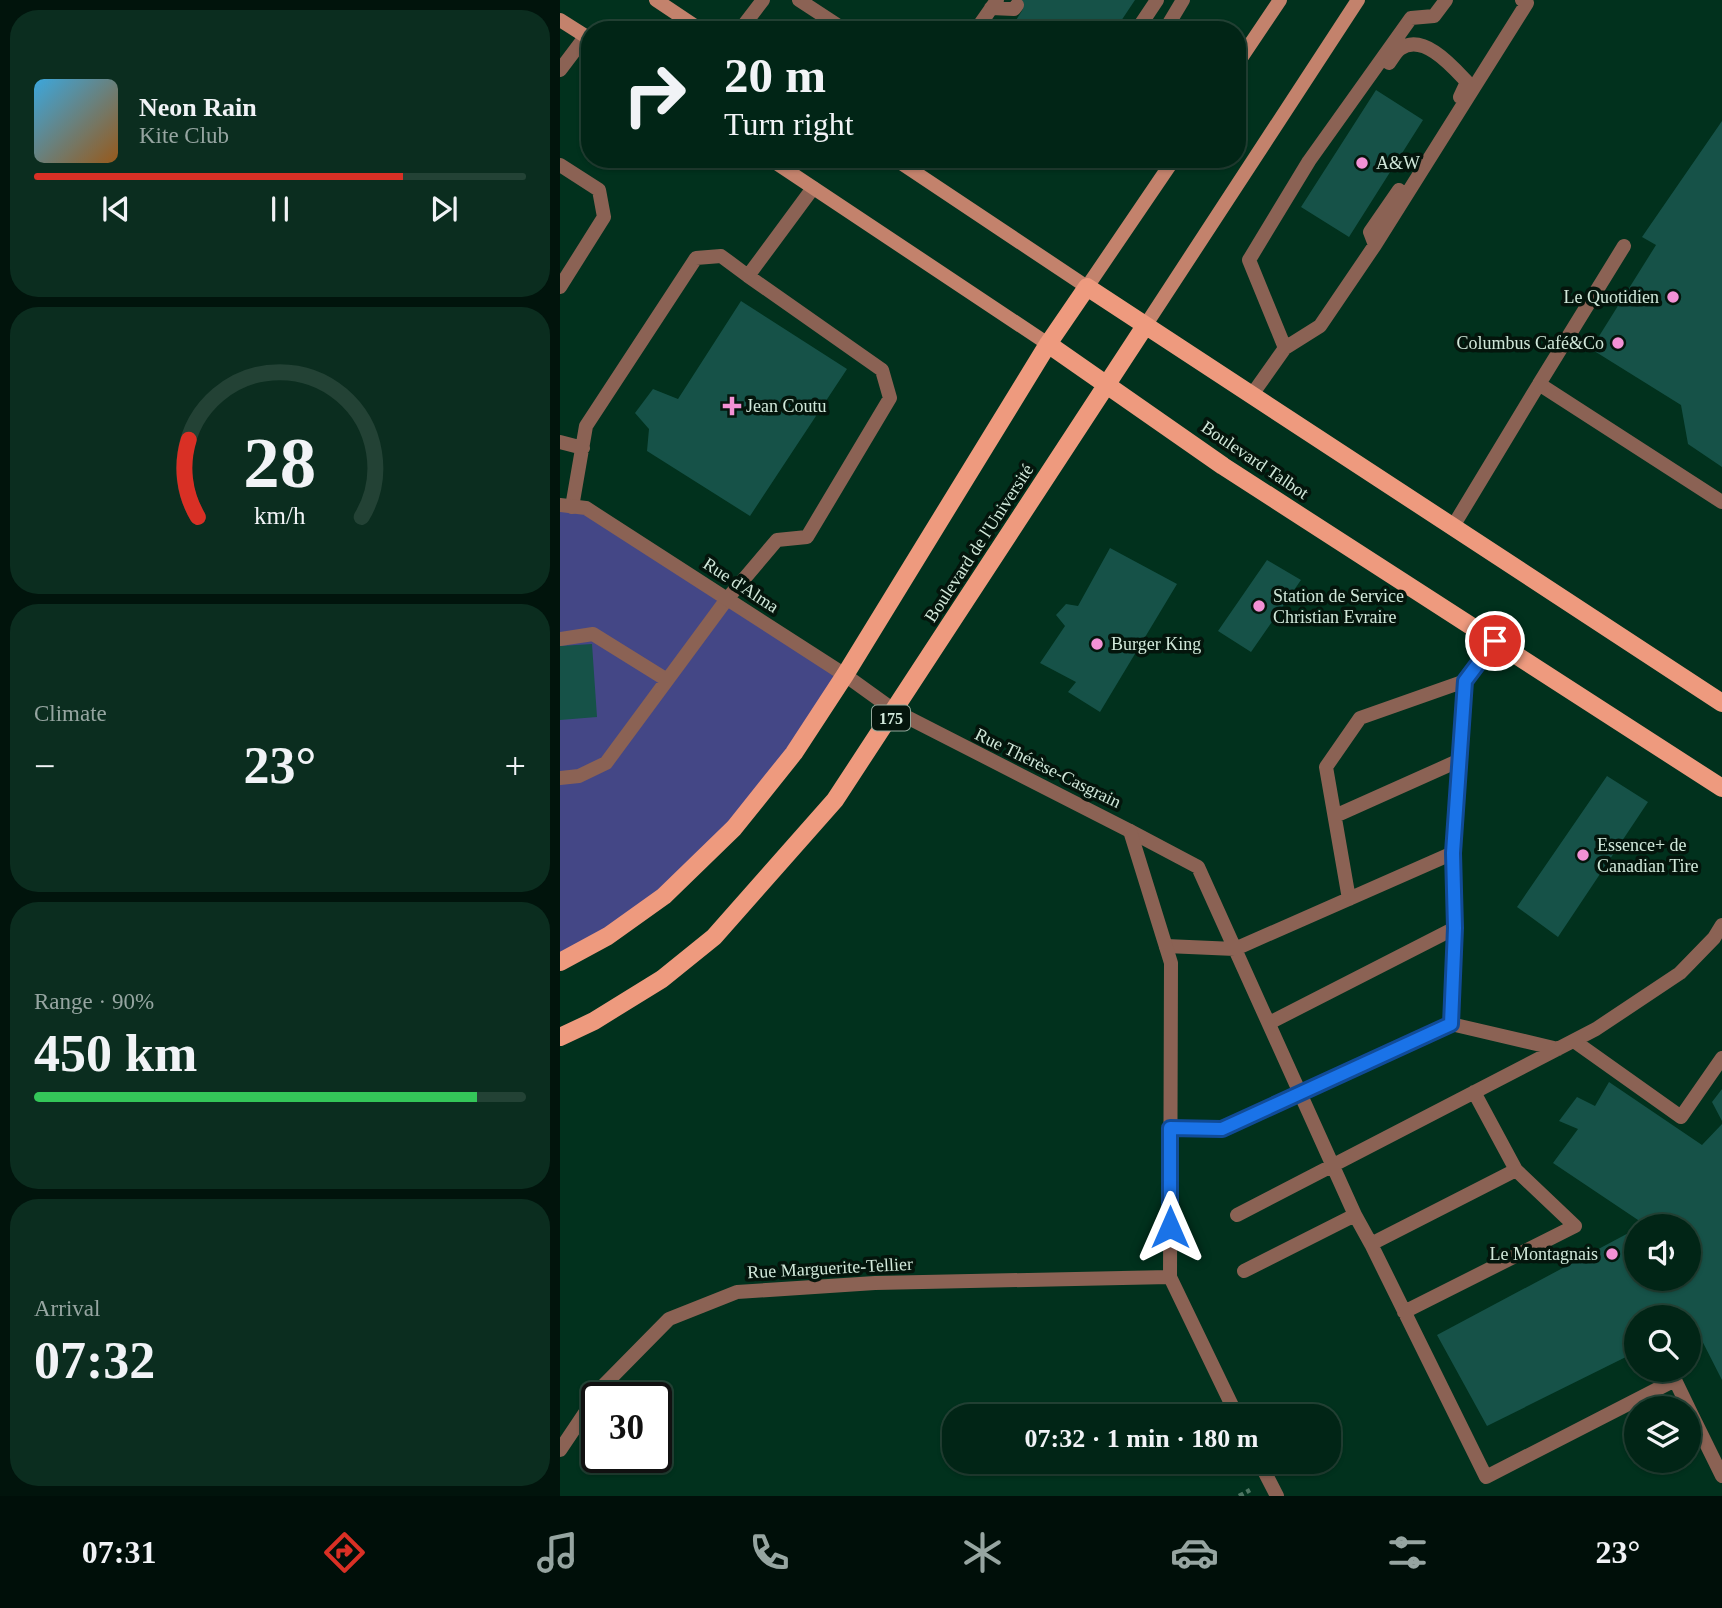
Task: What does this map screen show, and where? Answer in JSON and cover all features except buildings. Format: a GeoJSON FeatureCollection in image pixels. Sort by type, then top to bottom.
{"type":"FeatureCollection","features":[{"type":"Feature","properties":{"kind":"main road"},"geometry":{"type":"LineString","coordinates":[[656,0],[688,21]]}},
{"type":"Feature","properties":{"kind":"main road"},"geometry":{"type":"LineString","coordinates":[[1246,51],[1280,0]]}},
{"type":"Feature","properties":{"kind":"main road","name":"Boulevard de l'Université"},"geometry":{"type":"LineString","coordinates":[[560,1037],[594,1021],[662,979],[714,937],[835,800],[1358,0]]}},
{"type":"Feature","properties":{"kind":"main road"},"geometry":{"type":"LineString","coordinates":[[560,20],[581,34]]}},
{"type":"Feature","properties":{"kind":"main road","name":"Boulevard Talbot"},"geometry":{"type":"LineString","coordinates":[[783,168],[1048,344],[1223,466],[1722,788]]}},
{"type":"Feature","properties":{"kind":"main road"},"geometry":{"type":"LineString","coordinates":[[908,168],[1144,326],[1722,703]]}},
{"type":"Feature","properties":{"kind":"main road"},"geometry":{"type":"LineString","coordinates":[[560,962],[608,936],[664,896],[734,828],[793,752],[845,675],[1048,344],[1168,168]]}},
{"type":"Feature","properties":{"kind":"street"},"geometry":{"type":"LineString","coordinates":[[747,21],[763,0]]}},
{"type":"Feature","properties":{"kind":"street"},"geometry":{"type":"LineString","coordinates":[[799,0],[831,21]]}},
{"type":"Feature","properties":{"kind":"street"},"geometry":{"type":"LineString","coordinates":[[1144,21],[1157,0]]}},
{"type":"Feature","properties":{"kind":"street"},"geometry":{"type":"LineString","coordinates":[[1170,21],[1183,0]]}},
{"type":"Feature","properties":{"kind":"street"},"geometry":{"type":"LineString","coordinates":[[1285,348],[1249,260],[1309,161],[1411,18],[1434,16],[1446,0]]}},
{"type":"Feature","properties":{"kind":"street"},"geometry":{"type":"LineString","coordinates":[[1251,396],[1285,348],[1320,326],[1375,245],[1527,3],[1522,0]]}},
{"type":"Feature","properties":{"kind":"street"},"geometry":{"type":"LineString","coordinates":[[982,21],[994,4],[1014,9],[1017,5]]}},
{"type":"Feature","properties":{"kind":"street"},"geometry":{"type":"LineString","coordinates":[[1309,161],[1321,155],[1400,49],[1412,45],[1426,47],[1451,65],[1467,82],[1453,111],[1370,232],[1375,245]]}},
{"type":"Feature","properties":{"kind":"street"},"geometry":{"type":"LineString","coordinates":[[560,69],[581,46]]}},
{"type":"Feature","properties":{"kind":"street"},"geometry":{"type":"LineString","coordinates":[[560,165],[599,190],[604,217],[560,287]]}},
{"type":"Feature","properties":{"kind":"street"},"geometry":{"type":"LineString","coordinates":[[748,276],[813,188]]}},
{"type":"Feature","properties":{"kind":"street"},"geometry":{"type":"LineString","coordinates":[[1452,527],[1624,246]]}},
{"type":"Feature","properties":{"kind":"street"},"geometry":{"type":"LineString","coordinates":[[560,778],[579,776],[606,763],[727,599],[776,540],[807,537],[890,398],[882,370],[721,256],[696,258],[586,426],[583,448],[566,506]]}},
{"type":"Feature","properties":{"kind":"street"},"geometry":{"type":"LineString","coordinates":[[1539,384],[1722,502]]}},
{"type":"Feature","properties":{"kind":"street"},"geometry":{"type":"LineString","coordinates":[[560,442],[583,448]]}},
{"type":"Feature","properties":{"kind":"street","name":"Rue d'Alma"},"geometry":{"type":"LineString","coordinates":[[566,506],[586,508],[845,675],[895,711]]}},
{"type":"Feature","properties":{"kind":"street"},"geometry":{"type":"LineString","coordinates":[[560,639],[593,634],[667,680]]}},
{"type":"Feature","properties":{"kind":"street"},"geometry":{"type":"LineString","coordinates":[[1451,1024],[1455,928],[1453,853],[1465,681],[1495,641]]}},
{"type":"Feature","properties":{"kind":"street"},"geometry":{"type":"LineString","coordinates":[[1349,899],[1326,767],[1360,718],[1465,681]]}},
{"type":"Feature","properties":{"kind":"street","name":"Rue Thérèse-Casgrain"},"geometry":{"type":"LineString","coordinates":[[895,711],[1130,831],[1171,963],[1170,1277],[1231,1404]]}},
{"type":"Feature","properties":{"kind":"street"},"geometry":{"type":"LineString","coordinates":[[1335,816],[1460,760]]}},
{"type":"Feature","properties":{"kind":"street"},"geometry":{"type":"LineString","coordinates":[[1130,831],[1198,867],[1355,1215],[1486,1477],[1624,1406]]}},
{"type":"Feature","properties":{"kind":"street"},"geometry":{"type":"LineString","coordinates":[[1166,946],[1235,949],[1453,853]]}},
{"type":"Feature","properties":{"kind":"street"},"geometry":{"type":"LineString","coordinates":[[1237,1215],[1596,1030],[1680,974],[1714,938],[1722,925]]}},
{"type":"Feature","properties":{"kind":"street"},"geometry":{"type":"LineString","coordinates":[[1269,1023],[1455,928]]}},
{"type":"Feature","properties":{"kind":"street"},"geometry":{"type":"LineString","coordinates":[[1170,1128],[1222,1129],[1451,1024],[1558,1049]]}},
{"type":"Feature","properties":{"kind":"street"},"geometry":{"type":"LineString","coordinates":[[1574,1041],[1681,1117],[1722,1058]]}},
{"type":"Feature","properties":{"kind":"street"},"geometry":{"type":"LineString","coordinates":[[1404,1312],[1575,1226],[1516,1170],[1474,1092]]}},
{"type":"Feature","properties":{"kind":"street"},"geometry":{"type":"LineString","coordinates":[[1371,1244],[1516,1170]]}},
{"type":"Feature","properties":{"kind":"street"},"geometry":{"type":"LineString","coordinates":[[1244,1271],[1355,1215]]}},
{"type":"Feature","properties":{"kind":"street","name":"Rue Marguerite-Tellier"},"geometry":{"type":"LineString","coordinates":[[560,1450],[603,1386],[668,1319],[737,1292],[875,1283],[1170,1277]]}},
{"type":"Feature","properties":{"kind":"street"},"geometry":{"type":"LineString","coordinates":[[1644,1396],[1675,1380],[1683,1396]]}},
{"type":"Feature","properties":{"kind":"street"},"geometry":{"type":"LineString","coordinates":[[1701,1433],[1722,1476]]}},
{"type":"Feature","properties":{"kind":"street"},"geometry":{"type":"LineString","coordinates":[[1266,1474],[1277,1496]]}},
{"type":"Feature","properties":{"kind":"shaded area"},"geometry":{"type":"Polygon","coordinates":[[[560,505],[586,508],[845,675],[794,753],[664,896],[560,962],[560,505]]]}},
{"type":"Feature","properties":{"kind":"place","name":"A&W"},"geometry":{"type":"Point","coordinates":[1362,163]}},
{"type":"Feature","properties":{"kind":"place","name":"Le Quotidien"},"geometry":{"type":"Point","coordinates":[1673,297]}},
{"type":"Feature","properties":{"kind":"place","name":"Columbus Café&Co"},"geometry":{"type":"Point","coordinates":[1618,343]}},
{"type":"Feature","properties":{"kind":"place","name":"Jean Coutu"},"geometry":{"type":"Point","coordinates":[732,406]}},
{"type":"Feature","properties":{"kind":"place","name":"Station de Service Christian Evraire"},"geometry":{"type":"Point","coordinates":[1259,606]}},
{"type":"Feature","properties":{"kind":"place","name":"Burger King"},"geometry":{"type":"Point","coordinates":[1097,644]}},
{"type":"Feature","properties":{"kind":"place","name":"Essence+ de Canadian Tire"},"geometry":{"type":"Point","coordinates":[1583,855]}},
{"type":"Feature","properties":{"kind":"place","name":"Le Montagnais"},"geometry":{"type":"Point","coordinates":[1612,1254]}},
{"type":"Feature","properties":{"kind":"route"},"geometry":{"type":"LineString","coordinates":[[1170,1227],[1170,1128],[1222,1129],[1451,1024],[1455,928],[1453,853],[1465,681],[1495,641]]}}]}
